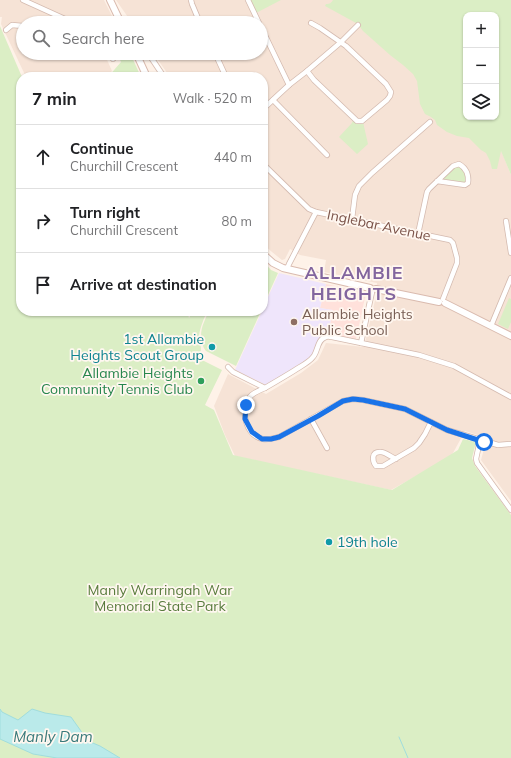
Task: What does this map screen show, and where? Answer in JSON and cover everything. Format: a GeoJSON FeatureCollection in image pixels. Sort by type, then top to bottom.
{"type":"FeatureCollection","features":[{"type":"Feature","properties":{"kind":"main road"},"geometry":{"type":"LineString","coordinates":[[110,0],[117,16]]}},
{"type":"Feature","properties":{"kind":"main road"},"geometry":{"type":"LineString","coordinates":[[139,60],[145,72]]}},
{"type":"Feature","properties":{"kind":"main road"},"geometry":{"type":"LineString","coordinates":[[268,258],[278,266],[287,269],[373,290],[442,301],[511,336]]}},
{"type":"Feature","properties":{"kind":"street"},"geometry":{"type":"LineString","coordinates":[[23,0],[60,16]]}},
{"type":"Feature","properties":{"kind":"street"},"geometry":{"type":"LineString","coordinates":[[191,0],[197,16]]}},
{"type":"Feature","properties":{"kind":"street"},"geometry":{"type":"LineString","coordinates":[[248,0],[256,16]]}},
{"type":"Feature","properties":{"kind":"street"},"geometry":{"type":"LineString","coordinates":[[307,71],[314,80],[357,121],[362,121],[390,96],[391,92],[386,84],[346,46],[311,23]]}},
{"type":"Feature","properties":{"kind":"street"},"geometry":{"type":"LineString","coordinates":[[6,30],[12,25],[16,25]]}},
{"type":"Feature","properties":{"kind":"street"},"geometry":{"type":"LineString","coordinates":[[268,104],[358,26]]}},
{"type":"Feature","properties":{"kind":"street"},"geometry":{"type":"LineString","coordinates":[[268,42],[289,85]]}},
{"type":"Feature","properties":{"kind":"street"},"geometry":{"type":"LineString","coordinates":[[153,60],[161,72]]}},
{"type":"Feature","properties":{"kind":"street"},"geometry":{"type":"LineString","coordinates":[[218,60],[224,72]]}},
{"type":"Feature","properties":{"kind":"street"},"geometry":{"type":"LineString","coordinates":[[273,100],[327,155]]}},
{"type":"Feature","properties":{"kind":"street"},"geometry":{"type":"LineString","coordinates":[[352,219],[355,196],[359,186],[430,122]]}},
{"type":"Feature","properties":{"kind":"street"},"geometry":{"type":"LineString","coordinates":[[418,234],[428,192],[431,186],[453,166],[459,164],[466,169],[468,184],[465,186],[437,181]]}},
{"type":"Feature","properties":{"kind":"street","name":"Inglebar Avenue"},"geometry":{"type":"LineString","coordinates":[[268,169],[309,208],[316,212],[450,240],[453,243],[457,263],[442,301]]}},
{"type":"Feature","properties":{"kind":"street"},"geometry":{"type":"LineString","coordinates":[[287,269],[288,264],[316,212]]}},
{"type":"Feature","properties":{"kind":"street"},"geometry":{"type":"LineString","coordinates":[[506,221],[511,253]]}},
{"type":"Feature","properties":{"kind":"street"},"geometry":{"type":"LineString","coordinates":[[491,326],[511,278]]}},
{"type":"Feature","properties":{"kind":"street"},"geometry":{"type":"LineString","coordinates":[[361,343],[373,290]]}},
{"type":"Feature","properties":{"kind":"street"},"geometry":{"type":"LineString","coordinates":[[511,397],[454,366],[419,356],[332,337],[326,337],[321,340],[317,347],[317,352],[309,361],[251,396],[246,405],[245,419],[252,432],[258,437],[262,439],[271,439],[279,437],[343,401],[353,399],[405,409],[447,430],[498,446],[511,444]]}},
{"type":"Feature","properties":{"kind":"street"},"geometry":{"type":"LineString","coordinates":[[228,367],[233,372],[265,388]]}},
{"type":"Feature","properties":{"kind":"street"},"geometry":{"type":"LineString","coordinates":[[311,419],[327,448]]}},
{"type":"Feature","properties":{"kind":"street"},"geometry":{"type":"LineString","coordinates":[[396,459],[385,453],[378,452],[374,455],[373,462],[376,466],[383,466],[396,459],[414,448],[426,434],[431,422]]}},
{"type":"Feature","properties":{"kind":"street"},"geometry":{"type":"LineString","coordinates":[[480,440],[476,459],[477,463],[511,510]]}},
{"type":"Feature","properties":{"kind":"shaded area"},"geometry":{"type":"Polygon","coordinates":[[[0,0],[104,0],[112,16],[16,16],[16,56],[1,24],[2,17],[0,17],[0,0]]]}},
{"type":"Feature","properties":{"kind":"shaded area"},"geometry":{"type":"Polygon","coordinates":[[[116,0],[340,0],[398,51],[431,95],[501,150],[511,175],[511,501],[481,460],[487,438],[465,431],[453,453],[446,459],[391,490],[235,456],[214,406],[228,374],[266,394],[301,373],[318,360],[326,343],[364,347],[376,296],[377,283],[324,272],[326,260],[300,255],[290,249],[285,259],[282,260],[268,248],[268,72],[166,72],[158,60],[268,60],[268,16],[127,16],[116,0]]]}},
{"type":"Feature","properties":{"kind":"shaded area"},"geometry":{"type":"Polygon","coordinates":[[[18,60],[107,60],[112,71],[111,72],[24,72],[18,60]]]}},
{"type":"Feature","properties":{"kind":"shaded area","name":"Allambie Heights Public School"},"geometry":{"type":"Polygon","coordinates":[[[279,273],[326,284],[320,308],[333,310],[328,334],[318,340],[311,357],[266,385],[235,370],[260,316],[268,316],[268,297],[279,273]]]}},
{"type":"Feature","properties":{"kind":"shaded area"},"geometry":{"type":"Polygon","coordinates":[[[326,284],[366,293],[356,339],[328,334],[333,310],[320,308],[326,284]]]}},
{"type":"Feature","properties":{"kind":"green space"},"geometry":{"type":"Polygon","coordinates":[[[250,0],[281,0],[256,13],[250,0]]]}},
{"type":"Feature","properties":{"kind":"green space"},"geometry":{"type":"Polygon","coordinates":[[[333,0],[511,0],[511,175],[501,151],[497,169],[492,169],[486,153],[469,138],[457,136],[447,132],[437,125],[435,120],[425,114],[420,104],[417,81],[413,74],[363,31],[359,23],[356,23],[325,6],[326,4],[329,4],[333,0]]]}},
{"type":"Feature","properties":{"kind":"green space","name":"Manly Warringah War Memorial State Park"},"geometry":{"type":"Polygon","coordinates":[[[0,26],[20,72],[16,72],[16,316],[188,316],[189,318],[190,316],[205,316],[199,336],[201,349],[198,358],[222,370],[205,405],[214,410],[233,455],[392,490],[458,450],[463,439],[476,442],[472,458],[475,466],[511,515],[511,758],[0,758],[0,26]]]}},
{"type":"Feature","properties":{"kind":"green space"},"geometry":{"type":"Polygon","coordinates":[[[120,60],[133,60],[139,72],[112,72],[121,62],[120,60]]]}},
{"type":"Feature","properties":{"kind":"green space"},"geometry":{"type":"Polygon","coordinates":[[[353,120],[363,122],[368,144],[357,154],[339,137],[353,120]]]}},
{"type":"Feature","properties":{"kind":"green space"},"geometry":{"type":"Polygon","coordinates":[[[458,165],[464,171],[467,183],[465,184],[442,180],[455,167],[458,165]]]}},
{"type":"Feature","properties":{"kind":"green space"},"geometry":{"type":"Polygon","coordinates":[[[268,267],[271,270],[278,273],[268,295],[268,267]]]}},
{"type":"Feature","properties":{"kind":"green space"},"geometry":{"type":"Polygon","coordinates":[[[509,298],[511,299],[511,322],[508,329],[498,324],[509,298]]]}},
{"type":"Feature","properties":{"kind":"green space"},"geometry":{"type":"Polygon","coordinates":[[[207,316],[259,316],[236,366],[206,351],[201,338],[207,316]]]}},
{"type":"Feature","properties":{"kind":"water","name":"Manly Dam"},"geometry":{"type":"Polygon","coordinates":[[[0,709],[2,712],[18,720],[32,709],[45,713],[71,717],[88,741],[100,746],[120,758],[57,758],[33,754],[0,739],[0,709]]]}},
{"type":"Feature","properties":{"kind":"waterway"},"geometry":{"type":"LineString","coordinates":[[399,737],[408,758]]}},
{"type":"Feature","properties":{"kind":"place","name":"Allambie Heights Public School"},"geometry":{"type":"Point","coordinates":[294,322]}},
{"type":"Feature","properties":{"kind":"place","name":"1st Allambie Heights Scout Group"},"geometry":{"type":"Point","coordinates":[212,347]}},
{"type":"Feature","properties":{"kind":"place","name":"Allambie Heights Community Tennis Club"},"geometry":{"type":"Point","coordinates":[201,381]}},
{"type":"Feature","properties":{"kind":"place","name":"19th hole"},"geometry":{"type":"Point","coordinates":[329,542]}},
{"type":"Feature","properties":{"kind":"district","name":"ALLAMBIE HEIGHTS"},"geometry":{"type":"Point","coordinates":[354,282]}},
{"type":"Feature","properties":{"kind":"route"},"geometry":{"type":"LineString","coordinates":[[246,405],[245,419],[252,432],[262,439],[279,437],[343,401],[353,399],[405,409],[447,430],[484,442]]}}]}
